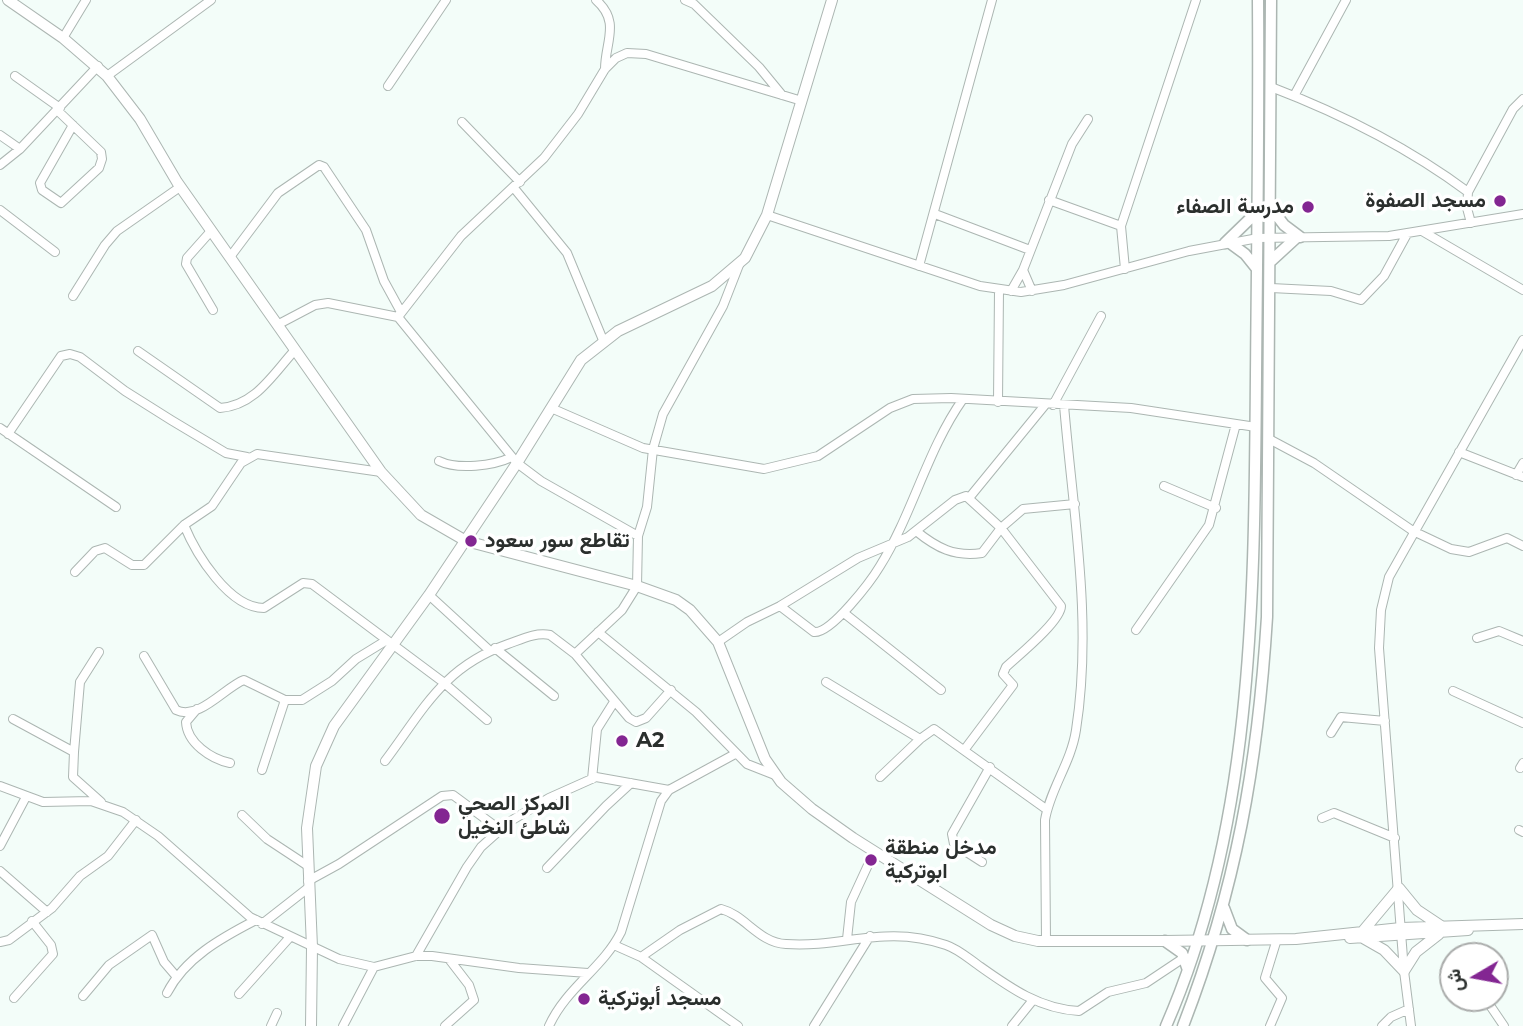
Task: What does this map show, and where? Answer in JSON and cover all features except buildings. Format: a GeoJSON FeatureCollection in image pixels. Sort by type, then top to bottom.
{"type":"FeatureCollection","features":[{"type":"Feature","properties":{"kind":"main road"},"geometry":{"type":"LineString","coordinates":[[1166,1026],[1199,940],[1222,852],[1237,761],[1251,620],[1256,427],[1258,0]]}},
{"type":"Feature","properties":{"kind":"main road"},"geometry":{"type":"LineString","coordinates":[[1183,1026],[1224,908],[1241,839],[1261,712],[1267,617],[1271,0]]}},
{"type":"Feature","properties":{"kind":"main road"},"geometry":{"type":"LineString","coordinates":[[1271,208],[1298,238],[1271,261]]}},
{"type":"Feature","properties":{"kind":"main road"},"geometry":{"type":"LineString","coordinates":[[1256,269],[1245,254],[1228,243],[1258,211]]}},
{"type":"Feature","properties":{"kind":"main road"},"geometry":{"type":"LineString","coordinates":[[1224,908],[1232,929],[1247,940]]}},
{"type":"Feature","properties":{"kind":"main road"},"geometry":{"type":"LineString","coordinates":[[1165,941],[1185,957],[1188,971]]}},
{"type":"Feature","properties":{"kind":"street"},"geometry":{"type":"LineString","coordinates":[[8,0],[64,38],[107,76],[140,119],[180,187],[381,472],[421,515],[466,541],[637,586],[683,605],[704,623],[718,642],[755,734],[775,775]]}},
{"type":"Feature","properties":{"kind":"street"},"geometry":{"type":"LineString","coordinates":[[64,38],[86,0]]}},
{"type":"Feature","properties":{"kind":"street"},"geometry":{"type":"LineString","coordinates":[[107,76],[211,0]]}},
{"type":"Feature","properties":{"kind":"street"},"geometry":{"type":"LineString","coordinates":[[388,86],[446,0]]}},
{"type":"Feature","properties":{"kind":"street"},"geometry":{"type":"LineString","coordinates":[[596,0],[605,9],[612,24],[605,69]]}},
{"type":"Feature","properties":{"kind":"street"},"geometry":{"type":"LineString","coordinates":[[685,0],[694,4],[759,67],[782,95]]}},
{"type":"Feature","properties":{"kind":"street"},"geometry":{"type":"LineString","coordinates":[[575,654],[622,610],[637,586],[638,536],[648,507],[653,449],[663,414],[723,306],[739,265],[754,244],[766,215],[832,0]]}},
{"type":"Feature","properties":{"kind":"street"},"geometry":{"type":"LineString","coordinates":[[919,266],[992,0]]}},
{"type":"Feature","properties":{"kind":"street"},"geometry":{"type":"LineString","coordinates":[[1125,269],[1121,226],[1196,0]]}},
{"type":"Feature","properties":{"kind":"street"},"geometry":{"type":"LineString","coordinates":[[1294,96],[1346,0]]}},
{"type":"Feature","properties":{"kind":"street"},"geometry":{"type":"LineString","coordinates":[[400,315],[461,236],[517,185],[578,114],[605,69],[616,58],[627,53],[646,54],[802,101]]}},
{"type":"Feature","properties":{"kind":"street"},"geometry":{"type":"LineString","coordinates":[[0,164],[20,149],[98,66]]}},
{"type":"Feature","properties":{"kind":"street"},"geometry":{"type":"LineString","coordinates":[[15,76],[59,109],[101,152],[99,168],[61,203],[43,190],[40,183],[73,125]]}},
{"type":"Feature","properties":{"kind":"street"},"geometry":{"type":"LineString","coordinates":[[1271,87],[1294,96],[1435,168],[1468,192]]}},
{"type":"Feature","properties":{"kind":"street"},"geometry":{"type":"LineString","coordinates":[[1471,223],[1467,208],[1468,192],[1513,110],[1523,99]]}},
{"type":"Feature","properties":{"kind":"street"},"geometry":{"type":"LineString","coordinates":[[1011,291],[1023,270],[1072,145],[1088,119]]}},
{"type":"Feature","properties":{"kind":"street"},"geometry":{"type":"LineString","coordinates":[[463,121],[517,185],[567,253],[603,340]]}},
{"type":"Feature","properties":{"kind":"street"},"geometry":{"type":"LineString","coordinates":[[0,135],[20,149]]}},
{"type":"Feature","properties":{"kind":"street"},"geometry":{"type":"LineString","coordinates":[[230,257],[278,192],[319,165],[324,167],[366,230],[384,281],[400,315],[515,460],[541,481],[638,536]]}},
{"type":"Feature","properties":{"kind":"street"},"geometry":{"type":"LineString","coordinates":[[73,296],[105,245],[117,232],[180,187]]}},
{"type":"Feature","properties":{"kind":"street"},"geometry":{"type":"LineString","coordinates":[[1049,200],[1121,226]]}},
{"type":"Feature","properties":{"kind":"street"},"geometry":{"type":"LineString","coordinates":[[0,210],[55,253]]}},
{"type":"Feature","properties":{"kind":"street"},"geometry":{"type":"LineString","coordinates":[[935,214],[1030,250]]}},
{"type":"Feature","properties":{"kind":"street"},"geometry":{"type":"LineString","coordinates":[[766,215],[999,290],[1032,291],[1258,238],[1407,234],[1523,214]]}},
{"type":"Feature","properties":{"kind":"street"},"geometry":{"type":"LineString","coordinates":[[211,231],[187,258],[186,264],[213,310]]}},
{"type":"Feature","properties":{"kind":"street"},"geometry":{"type":"LineString","coordinates":[[1422,231],[1523,290]]}},
{"type":"Feature","properties":{"kind":"street"},"geometry":{"type":"LineString","coordinates":[[1271,288],[1331,291],[1361,300],[1384,276],[1407,234]]}},
{"type":"Feature","properties":{"kind":"street"},"geometry":{"type":"LineString","coordinates":[[311,1026],[312,947],[307,828],[316,766],[334,726],[391,642],[429,595],[466,541],[581,360],[603,340],[712,286],[739,265]]}},
{"type":"Feature","properties":{"kind":"street"},"geometry":{"type":"LineString","coordinates":[[1023,270],[1032,291]]}},
{"type":"Feature","properties":{"kind":"street"},"geometry":{"type":"LineString","coordinates":[[998,402],[999,290]]}},
{"type":"Feature","properties":{"kind":"street"},"geometry":{"type":"LineString","coordinates":[[277,325],[315,305],[328,303],[400,315]]}},
{"type":"Feature","properties":{"kind":"street"},"geometry":{"type":"LineString","coordinates":[[718,642],[747,622],[780,606],[858,558],[890,546],[916,531],[955,500],[969,498],[1049,405],[1101,316]]}},
{"type":"Feature","properties":{"kind":"street"},"geometry":{"type":"LineString","coordinates":[[1411,1026],[1404,971],[1379,648],[1381,610],[1389,577],[1413,531],[1523,340]]}},
{"type":"Feature","properties":{"kind":"street"},"geometry":{"type":"LineString","coordinates":[[138,351],[220,408],[235,407],[250,401],[295,350]]}},
{"type":"Feature","properties":{"kind":"street"},"geometry":{"type":"LineString","coordinates":[[116,508],[4,431],[61,356],[70,354],[80,357],[125,391],[226,453],[247,457],[257,454],[381,472]]}},
{"type":"Feature","properties":{"kind":"street"},"geometry":{"type":"LineString","coordinates":[[551,408],[635,445],[743,467],[776,468],[818,456],[900,403],[932,398],[1131,408],[1256,427]]}},
{"type":"Feature","properties":{"kind":"street"},"geometry":{"type":"LineString","coordinates":[[780,606],[814,632],[824,631],[844,614],[880,567],[942,432],[963,398]]}},
{"type":"Feature","properties":{"kind":"street"},"geometry":{"type":"LineString","coordinates":[[1046,941],[1046,809],[1072,751],[1076,727],[1081,602],[1064,405]]}},
{"type":"Feature","properties":{"kind":"street"},"geometry":{"type":"LineString","coordinates":[[1136,631],[1209,525],[1216,508],[1236,424]]}},
{"type":"Feature","properties":{"kind":"street"},"geometry":{"type":"LineString","coordinates":[[1269,439],[1314,463],[1413,531],[1465,553],[1507,538],[1523,546]]}},
{"type":"Feature","properties":{"kind":"street"},"geometry":{"type":"LineString","coordinates":[[1459,452],[1520,476],[1523,463]]}},
{"type":"Feature","properties":{"kind":"street"},"geometry":{"type":"LineString","coordinates":[[75,572],[95,551],[105,548],[132,565],[144,565],[184,525],[212,506],[247,457]]}},
{"type":"Feature","properties":{"kind":"street"},"geometry":{"type":"LineString","coordinates":[[439,461],[454,467],[515,460]]}},
{"type":"Feature","properties":{"kind":"street"},"geometry":{"type":"LineString","coordinates":[[1164,486],[1216,508]]}},
{"type":"Feature","properties":{"kind":"street"},"geometry":{"type":"LineString","coordinates":[[965,749],[1013,685],[1003,674],[1006,667],[1061,612],[1058,599],[1001,528],[969,498]]}},
{"type":"Feature","properties":{"kind":"street"},"geometry":{"type":"LineString","coordinates":[[916,531],[941,549],[975,554],[987,551],[1001,528],[1023,509],[1074,504]]}},
{"type":"Feature","properties":{"kind":"street"},"geometry":{"type":"LineString","coordinates":[[184,525],[223,587],[233,597],[264,608],[307,582],[391,642],[487,720]]}},
{"type":"Feature","properties":{"kind":"street"},"geometry":{"type":"LineString","coordinates":[[429,595],[492,649],[554,696]]}},
{"type":"Feature","properties":{"kind":"street"},"geometry":{"type":"LineString","coordinates":[[844,614],[941,690]]}},
{"type":"Feature","properties":{"kind":"street"},"geometry":{"type":"LineString","coordinates":[[1477,638],[1499,631],[1523,641]]}},
{"type":"Feature","properties":{"kind":"street"},"geometry":{"type":"LineString","coordinates":[[597,632],[671,690],[747,764],[775,775],[812,809],[874,852],[1005,933],[1046,941],[1247,940],[1523,924]]}},
{"type":"Feature","properties":{"kind":"street"},"geometry":{"type":"LineString","coordinates":[[385,761],[443,682],[492,649],[544,634],[575,654],[629,718],[642,722],[671,690]]}},
{"type":"Feature","properties":{"kind":"street"},"geometry":{"type":"LineString","coordinates":[[144,656],[176,710],[185,713],[199,708],[244,680],[285,701],[309,697],[356,659],[391,642]]}},
{"type":"Feature","properties":{"kind":"street"},"geometry":{"type":"LineString","coordinates":[[99,652],[80,682],[73,777],[103,804],[136,820],[259,922],[340,959],[374,967],[416,956],[588,973]]}},
{"type":"Feature","properties":{"kind":"street"},"geometry":{"type":"LineString","coordinates":[[826,682],[920,738]]}},
{"type":"Feature","properties":{"kind":"street"},"geometry":{"type":"LineString","coordinates":[[1452,691],[1523,723]]}},
{"type":"Feature","properties":{"kind":"street"},"geometry":{"type":"LineString","coordinates":[[262,770],[285,701]]}},
{"type":"Feature","properties":{"kind":"street"},"geometry":{"type":"LineString","coordinates":[[592,779],[597,729],[614,702]]}},
{"type":"Feature","properties":{"kind":"street"},"geometry":{"type":"LineString","coordinates":[[199,708],[187,722],[188,732],[210,757],[230,763]]}},
{"type":"Feature","properties":{"kind":"street"},"geometry":{"type":"LineString","coordinates":[[1331,733],[1341,717],[1385,720]]}},
{"type":"Feature","properties":{"kind":"street"},"geometry":{"type":"LineString","coordinates":[[13,719],[74,752]]}},
{"type":"Feature","properties":{"kind":"street"},"geometry":{"type":"LineString","coordinates":[[880,777],[920,738],[934,729],[1046,809]]}},
{"type":"Feature","properties":{"kind":"street"},"geometry":{"type":"LineString","coordinates":[[549,1026],[563,999],[614,945],[635,891],[661,802],[669,790],[735,754]]}},
{"type":"Feature","properties":{"kind":"street"},"geometry":{"type":"LineString","coordinates":[[982,862],[954,844],[952,834],[990,767]]}},
{"type":"Feature","properties":{"kind":"street"},"geometry":{"type":"LineString","coordinates":[[416,956],[467,867],[499,829],[549,799],[592,779],[607,777],[669,790]]}},
{"type":"Feature","properties":{"kind":"street"},"geometry":{"type":"LineString","coordinates":[[547,869],[631,783]]}},
{"type":"Feature","properties":{"kind":"street"},"geometry":{"type":"LineString","coordinates":[[0,786],[26,797],[51,803],[78,800],[103,804]]}},
{"type":"Feature","properties":{"kind":"street"},"geometry":{"type":"LineString","coordinates":[[167,993],[176,976],[220,939],[259,922],[308,885],[442,796],[453,795],[499,829]]}},
{"type":"Feature","properties":{"kind":"street"},"geometry":{"type":"LineString","coordinates":[[0,846],[26,797]]}},
{"type":"Feature","properties":{"kind":"street"},"geometry":{"type":"LineString","coordinates":[[1322,818],[1334,813],[1395,838]]}},
{"type":"Feature","properties":{"kind":"street"},"geometry":{"type":"LineString","coordinates":[[242,815],[267,838],[308,866]]}},
{"type":"Feature","properties":{"kind":"street"},"geometry":{"type":"LineString","coordinates":[[0,942],[9,940],[47,912],[80,876],[95,867],[116,847],[136,820]]}},
{"type":"Feature","properties":{"kind":"street"},"geometry":{"type":"LineString","coordinates":[[847,939],[851,902],[874,852]]}},
{"type":"Feature","properties":{"kind":"street"},"geometry":{"type":"LineString","coordinates":[[0,871],[47,912]]}},
{"type":"Feature","properties":{"kind":"street"},"geometry":{"type":"LineString","coordinates":[[1399,888],[1417,910],[1441,929]]}},
{"type":"Feature","properties":{"kind":"street"},"geometry":{"type":"LineString","coordinates":[[1363,934],[1399,888]]}},
{"type":"Feature","properties":{"kind":"street"},"geometry":{"type":"LineString","coordinates":[[641,957],[680,930],[721,909],[736,915],[764,936],[783,944],[897,935],[946,944],[1033,1000],[1053,1008],[1079,1011],[1108,992],[1146,983],[1185,957]]}},
{"type":"Feature","properties":{"kind":"street"},"geometry":{"type":"LineString","coordinates":[[13,998],[53,954],[51,945],[32,922]]}},
{"type":"Feature","properties":{"kind":"street"},"geometry":{"type":"LineString","coordinates":[[1404,971],[1416,952],[1441,929]]}},
{"type":"Feature","properties":{"kind":"street"},"geometry":{"type":"LineString","coordinates":[[1363,934],[1384,950],[1404,971]]}},
{"type":"Feature","properties":{"kind":"street"},"geometry":{"type":"LineString","coordinates":[[83,996],[109,965],[152,935],[164,962],[176,976]]}},
{"type":"Feature","properties":{"kind":"street"},"geometry":{"type":"LineString","coordinates":[[814,1026],[870,936]]}},
{"type":"Feature","properties":{"kind":"street"},"geometry":{"type":"LineString","coordinates":[[239,994],[290,937]]}},
{"type":"Feature","properties":{"kind":"street"},"geometry":{"type":"LineString","coordinates":[[1270,1026],[1282,1003],[1281,994],[1265,978],[1277,939]]}},
{"type":"Feature","properties":{"kind":"street"},"geometry":{"type":"LineString","coordinates":[[614,945],[641,957],[738,1026]]}},
{"type":"Feature","properties":{"kind":"street"},"geometry":{"type":"LineString","coordinates":[[445,1026],[474,1000],[468,985],[449,959]]}},
{"type":"Feature","properties":{"kind":"street"},"geometry":{"type":"LineString","coordinates":[[343,1026],[374,967]]}},
{"type":"Feature","properties":{"kind":"street"},"geometry":{"type":"LineString","coordinates":[[1012,1026],[1033,1000]]}},
{"type":"Feature","properties":{"kind":"street"},"geometry":{"type":"LineString","coordinates":[[1382,1026],[1391,1017],[1409,1009]]}},
{"type":"Feature","properties":{"kind":"street"},"geometry":{"type":"LineString","coordinates":[[271,1026],[277,1013]]}},
{"type":"Feature","properties":{"kind":"place","name":"مسجد الصفوة"},"geometry":{"type":"Point","coordinates":[1500,201]}},
{"type":"Feature","properties":{"kind":"place","name":"مدرسة الصفاء"},"geometry":{"type":"Point","coordinates":[1308,207]}},
{"type":"Feature","properties":{"kind":"place","name":"تقاطع سور سعود"},"geometry":{"type":"Point","coordinates":[471,541]}},
{"type":"Feature","properties":{"kind":"place","name":"A2"},"geometry":{"type":"Point","coordinates":[622,741]}},
{"type":"Feature","properties":{"kind":"place","name":"المركز الصحي شاطئ النخيل"},"geometry":{"type":"Point","coordinates":[442,816]}},
{"type":"Feature","properties":{"kind":"place","name":"مدخل منطقة ابوتركية"},"geometry":{"type":"Point","coordinates":[871,860]}},
{"type":"Feature","properties":{"kind":"place","name":"مسجد أبوتركية"},"geometry":{"type":"Point","coordinates":[584,999]}}]}
